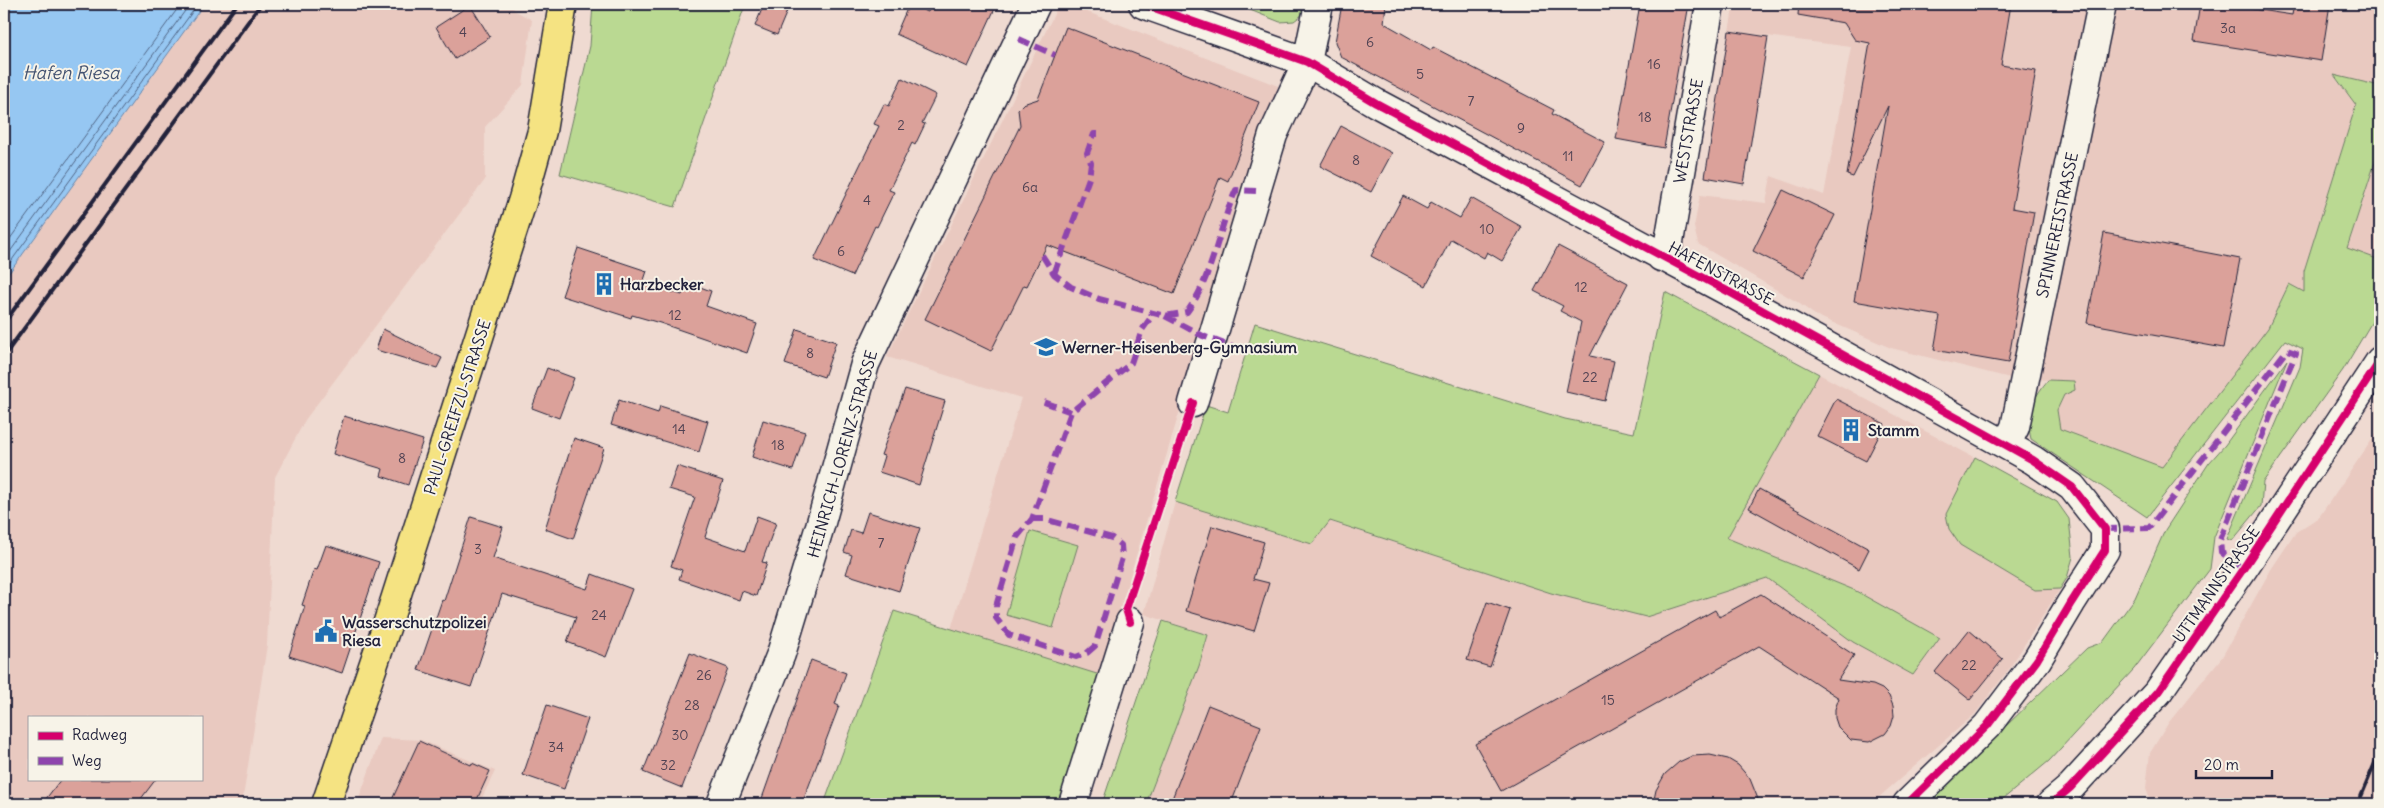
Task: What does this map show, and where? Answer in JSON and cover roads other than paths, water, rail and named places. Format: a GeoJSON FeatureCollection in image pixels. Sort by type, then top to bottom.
{"type":"FeatureCollection","features":[{"type":"Feature","properties":{"kind":"main road","name":"PAUL-GREIFZU-STRASSE"},"geometry":{"type":"LineString","coordinates":[[326,804],[387,625],[523,199],[542,131],[563,4]]}},
{"type":"Feature","properties":{"kind":"street","name":"HEINRICH-LORENZ-STRASSE"},"geometry":{"type":"LineString","coordinates":[[721,804],[781,654],[820,526],[864,364],[1036,4]]}},
{"type":"Feature","properties":{"kind":"street","name":"HAFENSTRASSE"},"geometry":{"type":"LineString","coordinates":[[1143,4],[1307,62],[1376,103],[1739,297],[2006,445],[2054,473],[2072,487],[2106,529],[2105,550],[2070,603],[2037,660],[1988,726],[1906,804]]}},
{"type":"Feature","properties":{"kind":"street"},"geometry":{"type":"LineString","coordinates":[[1193,403],[1273,135],[1307,62],[1319,4]]}},
{"type":"Feature","properties":{"kind":"street","name":"WESTSTRASSE"},"geometry":{"type":"LineString","coordinates":[[1661,257],[1669,242],[1710,4]]}},
{"type":"Feature","properties":{"kind":"street","name":"SPINNEREISTRASSE"},"geometry":{"type":"LineString","coordinates":[[2006,445],[2016,427],[2102,4]]}},
{"type":"Feature","properties":{"kind":"street","name":"UTTMANNSTRASSE"},"geometry":{"type":"LineString","coordinates":[[2069,799],[2158,692],[2243,569],[2380,361]]}},
{"type":"Feature","properties":{"kind":"street"},"geometry":{"type":"LineString","coordinates":[[1072,804],[1130,622]]}},
{"type":"Feature","properties":{"kind":"water","name":"Hafen Riesa"},"geometry":{"type":"Polygon","coordinates":[[[4,4],[204,4],[4,280],[4,4]]]}},
{"type":"Feature","properties":{"kind":"railway"},"geometry":{"type":"LineString","coordinates":[[4,323],[237,4]]}},
{"type":"Feature","properties":{"kind":"railway"},"geometry":{"type":"LineString","coordinates":[[4,356],[261,4]]}},
{"type":"Feature","properties":{"kind":"railway"},"geometry":{"type":"LineString","coordinates":[[2358,804],[2380,751]]}},
{"type":"Feature","properties":{"kind":"place","name":"Harzbecker"},"geometry":{"type":"Point","coordinates":[604,284]}},
{"type":"Feature","properties":{"kind":"place","name":"Werner-Heisenberg-Gymnasium"},"geometry":{"type":"Point","coordinates":[1046,347]}},
{"type":"Feature","properties":{"kind":"place","name":"Stamm"},"geometry":{"type":"Point","coordinates":[1851,430]}},
{"type":"Feature","properties":{"kind":"place","name":"Wasserschutzpolizei Riesa"},"geometry":{"type":"Point","coordinates":[326,631]}}]}
